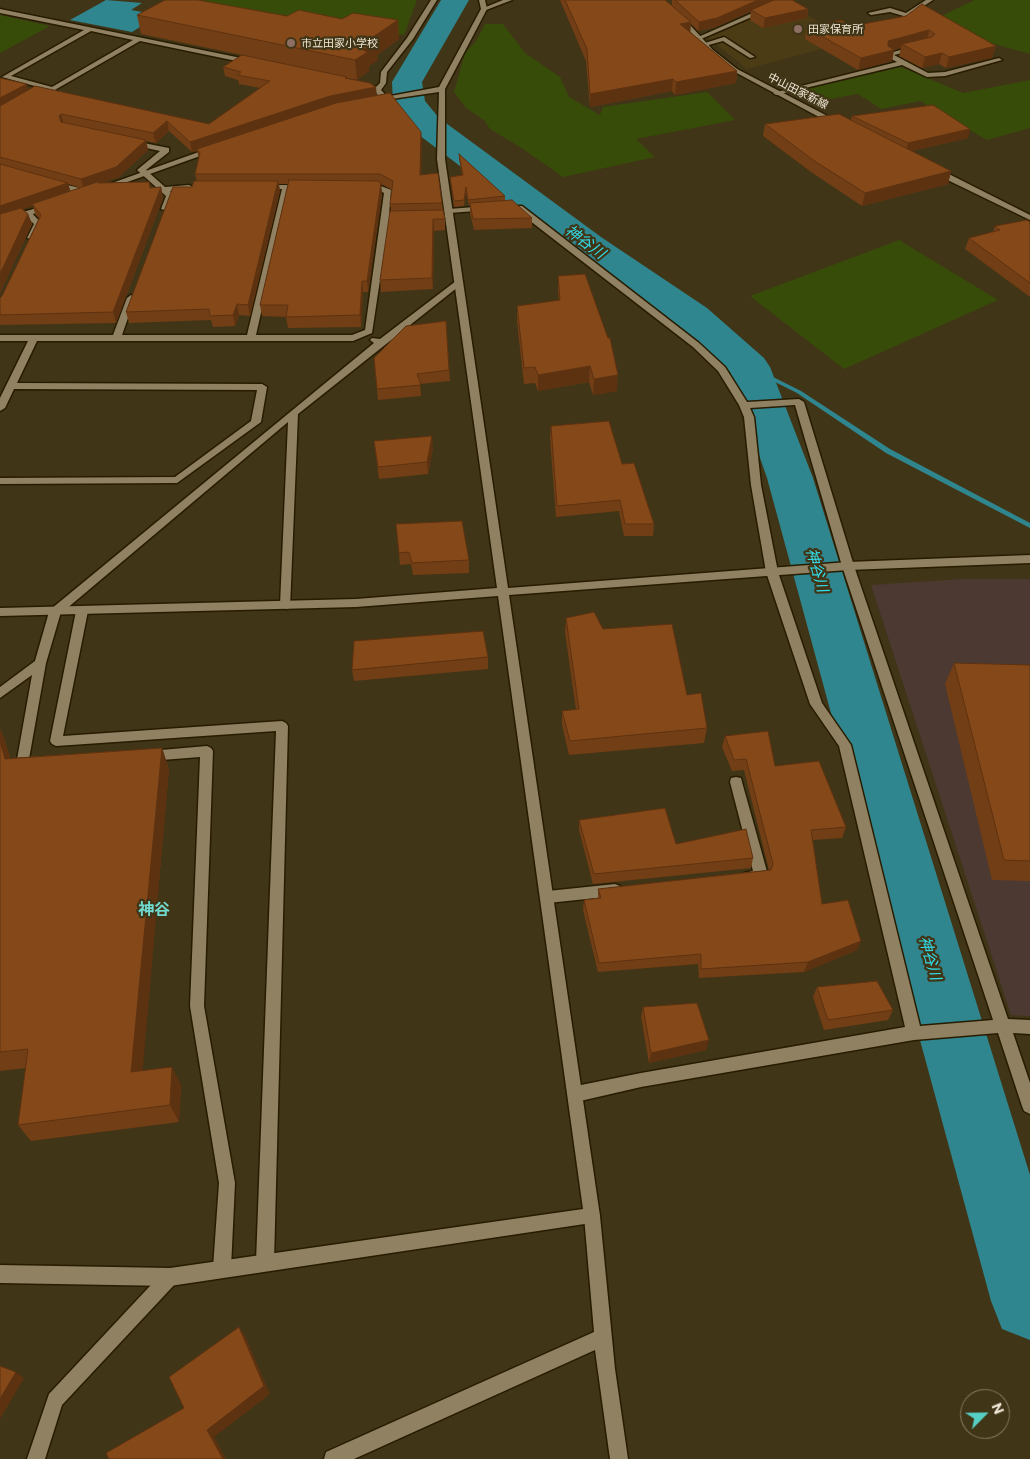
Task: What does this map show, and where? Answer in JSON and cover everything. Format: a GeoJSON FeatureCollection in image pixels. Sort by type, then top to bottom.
{"type":"FeatureCollection","features":[{"type":"Feature","properties":{"kind":"street"},"geometry":{"type":"LineString","coordinates":[[377,90],[383,84],[384,72],[410,39],[434,0]]}},
{"type":"Feature","properties":{"kind":"street"},"geometry":{"type":"LineString","coordinates":[[482,0],[484,8],[442,89],[441,159],[446,215],[459,283],[576,1094],[592,1216],[606,1370],[619,1459]]}},
{"type":"Feature","properties":{"kind":"street"},"geometry":{"type":"LineString","coordinates":[[484,8],[509,0]]}},
{"type":"Feature","properties":{"kind":"street","name":"中山田家新線"},"geometry":{"type":"LineString","coordinates":[[653,0],[667,8],[735,70],[847,128]]}},
{"type":"Feature","properties":{"kind":"street"},"geometry":{"type":"LineString","coordinates":[[871,13],[890,10],[907,15],[930,0]]}},
{"type":"Feature","properties":{"kind":"street"},"geometry":{"type":"LineString","coordinates":[[702,41],[776,5]]}},
{"type":"Feature","properties":{"kind":"street"},"geometry":{"type":"LineString","coordinates":[[0,11],[264,64]]}},
{"type":"Feature","properties":{"kind":"street"},"geometry":{"type":"LineString","coordinates":[[90,29],[5,77],[53,89],[139,39]]}},
{"type":"Feature","properties":{"kind":"street"},"geometry":{"type":"LineString","coordinates":[[702,41],[724,39],[752,57]]}},
{"type":"Feature","properties":{"kind":"street"},"geometry":{"type":"LineString","coordinates":[[927,45],[888,55],[927,75],[945,74],[999,60]]}},
{"type":"Feature","properties":{"kind":"street"},"geometry":{"type":"LineString","coordinates":[[776,92],[903,63]]}},
{"type":"Feature","properties":{"kind":"street"},"geometry":{"type":"LineString","coordinates":[[350,82],[377,90],[382,93],[382,98]]}},
{"type":"Feature","properties":{"kind":"street"},"geometry":{"type":"LineString","coordinates":[[372,101],[442,89]]}},
{"type":"Feature","properties":{"kind":"street"},"geometry":{"type":"LineString","coordinates":[[121,140],[166,150],[141,170],[170,195],[160,222]]}},
{"type":"Feature","properties":{"kind":"street"},"geometry":{"type":"LineString","coordinates":[[43,180],[77,190],[80,195],[226,146]]}},
{"type":"Feature","properties":{"kind":"street"},"geometry":{"type":"LineString","coordinates":[[927,166],[1030,218]]}},
{"type":"Feature","properties":{"kind":"street"},"geometry":{"type":"LineString","coordinates":[[163,189],[198,187]]}},
{"type":"Feature","properties":{"kind":"street"},"geometry":{"type":"LineString","coordinates":[[257,187],[305,187]]}},
{"type":"Feature","properties":{"kind":"street"},"geometry":{"type":"LineString","coordinates":[[251,338],[286,187]]}},
{"type":"Feature","properties":{"kind":"street"},"geometry":{"type":"LineString","coordinates":[[0,338],[353,338],[369,331],[388,192],[381,188],[353,188]]}},
{"type":"Feature","properties":{"kind":"street"},"geometry":{"type":"LineString","coordinates":[[0,222],[59,202]]}},
{"type":"Feature","properties":{"kind":"street"},"geometry":{"type":"LineString","coordinates":[[446,215],[515,205],[696,345],[722,369],[744,405],[749,418],[757,494],[777,572],[816,704],[845,745],[914,1034]]}},
{"type":"Feature","properties":{"kind":"street"},"geometry":{"type":"LineString","coordinates":[[27,248],[38,224],[28,213]]}},
{"type":"Feature","properties":{"kind":"street"},"geometry":{"type":"LineString","coordinates":[[385,218],[413,218]]}},
{"type":"Feature","properties":{"kind":"street"},"geometry":{"type":"LineString","coordinates":[[42,763],[22,765],[40,663],[55,612],[293,413],[381,342],[459,283]]}},
{"type":"Feature","properties":{"kind":"street"},"geometry":{"type":"LineString","coordinates":[[116,339],[136,285]]}},
{"type":"Feature","properties":{"kind":"street"},"geometry":{"type":"LineString","coordinates":[[361,334],[381,342]]}},
{"type":"Feature","properties":{"kind":"street"},"geometry":{"type":"LineString","coordinates":[[0,408],[34,338]]}},
{"type":"Feature","properties":{"kind":"street"},"geometry":{"type":"LineString","coordinates":[[0,480],[177,480],[256,422],[262,387],[11,386]]}},
{"type":"Feature","properties":{"kind":"street"},"geometry":{"type":"LineString","coordinates":[[744,405],[800,402],[848,566],[1030,1106]]}},
{"type":"Feature","properties":{"kind":"street"},"geometry":{"type":"LineString","coordinates":[[286,605],[293,413]]}},
{"type":"Feature","properties":{"kind":"street"},"geometry":{"type":"LineString","coordinates":[[0,612],[286,605],[504,593],[848,566],[1030,559]]}},
{"type":"Feature","properties":{"kind":"street"},"geometry":{"type":"LineString","coordinates":[[82,611],[56,740],[282,726],[265,1262]]}},
{"type":"Feature","properties":{"kind":"street"},"geometry":{"type":"LineString","coordinates":[[0,693],[40,663]]}},
{"type":"Feature","properties":{"kind":"street"},"geometry":{"type":"LineString","coordinates":[[139,756],[207,751],[197,1006],[227,1183],[222,1268]]}},
{"type":"Feature","properties":{"kind":"street"},"geometry":{"type":"LineString","coordinates":[[732,878],[761,875],[736,782]]}},
{"type":"Feature","properties":{"kind":"street"},"geometry":{"type":"LineString","coordinates":[[548,897],[626,889]]}},
{"type":"Feature","properties":{"kind":"street"},"geometry":{"type":"LineString","coordinates":[[576,1094],[641,1080],[914,1034],[1003,1026],[1030,1027]]}},
{"type":"Feature","properties":{"kind":"street"},"geometry":{"type":"LineString","coordinates":[[0,1274],[170,1277],[592,1216]]}},
{"type":"Feature","properties":{"kind":"street"},"geometry":{"type":"LineString","coordinates":[[36,1459],[55,1400],[170,1277]]}},
{"type":"Feature","properties":{"kind":"street"},"geometry":{"type":"LineString","coordinates":[[333,1459],[603,1337]]}},
{"type":"Feature","properties":{"kind":"shaded area"},"geometry":{"type":"Polygon","coordinates":[[[784,3],[854,40],[747,69],[707,37],[784,3]]]}},
{"type":"Feature","properties":{"kind":"shaded area"},"geometry":{"type":"Polygon","coordinates":[[[964,579],[1030,579],[1030,1016],[1011,1015],[871,585],[964,579]]]}},
{"type":"Feature","properties":{"kind":"green space"},"geometry":{"type":"Polygon","coordinates":[[[163,0],[417,0],[404,35],[353,26],[180,7],[163,0]]]}},
{"type":"Feature","properties":{"kind":"green space"},"geometry":{"type":"Polygon","coordinates":[[[975,0],[1030,0],[1030,54],[929,26],[947,13],[975,0]]]}},
{"type":"Feature","properties":{"kind":"green space"},"geometry":{"type":"Polygon","coordinates":[[[0,15],[50,26],[0,53],[0,15]]]}},
{"type":"Feature","properties":{"kind":"green space"},"geometry":{"type":"Polygon","coordinates":[[[485,24],[503,24],[525,53],[560,77],[569,97],[600,115],[603,107],[707,92],[735,120],[636,139],[655,157],[563,177],[490,129],[484,120],[466,108],[454,92],[465,53],[476,41],[485,24]]]}},
{"type":"Feature","properties":{"kind":"green space"},"geometry":{"type":"Polygon","coordinates":[[[901,67],[963,93],[1030,80],[1030,128],[987,140],[920,101],[881,109],[858,94],[813,102],[792,92],[901,67]]]}},
{"type":"Feature","properties":{"kind":"green space"},"geometry":{"type":"Polygon","coordinates":[[[899,240],[998,300],[844,369],[750,296],[899,240]]]}},
{"type":"Feature","properties":{"kind":"water"},"geometry":{"type":"Polygon","coordinates":[[[106,0],[142,3],[131,10],[159,15],[132,32],[70,20],[106,0]]]}},
{"type":"Feature","properties":{"kind":"building"},"geometry":{"type":"Polygon","coordinates":[[[165,0],[198,0],[287,16],[299,10],[342,19],[353,13],[398,20],[370,39],[376,41],[363,50],[368,52],[355,60],[137,15],[165,0]]]}},
{"type":"Feature","properties":{"kind":"building"},"geometry":{"type":"Polygon","coordinates":[[[565,0],[665,0],[691,22],[680,24],[737,71],[676,82],[673,79],[590,94],[587,49],[565,0]]]}},
{"type":"Feature","properties":{"kind":"building"},"geometry":{"type":"Polygon","coordinates":[[[675,0],[758,0],[717,18],[699,22],[675,0]]]}},
{"type":"Feature","properties":{"kind":"building"},"geometry":{"type":"Polygon","coordinates":[[[774,0],[792,0],[808,9],[765,18],[751,10],[774,0]]]}},
{"type":"Feature","properties":{"kind":"building"},"geometry":{"type":"Polygon","coordinates":[[[922,4],[996,46],[949,57],[942,53],[925,57],[902,44],[932,37],[935,34],[929,30],[888,41],[888,46],[894,50],[861,58],[807,28],[841,20],[852,26],[906,16],[922,4]]]}},
{"type":"Feature","properties":{"kind":"building"},"geometry":{"type":"Polygon","coordinates":[[[242,55],[347,77],[345,78],[370,83],[376,87],[330,96],[190,142],[167,121],[153,133],[61,114],[59,116],[61,122],[146,140],[116,167],[81,179],[0,157],[0,106],[35,86],[209,124],[270,81],[237,75],[241,72],[223,67],[242,55]]]}},
{"type":"Feature","properties":{"kind":"building"},"geometry":{"type":"Polygon","coordinates":[[[0,78],[27,84],[0,98],[0,78]]]}},
{"type":"Feature","properties":{"kind":"building"},"geometry":{"type":"Polygon","coordinates":[[[390,93],[421,132],[420,175],[438,173],[442,203],[390,204],[393,181],[380,174],[195,174],[200,153],[197,149],[336,103],[390,93]]]}},
{"type":"Feature","properties":{"kind":"building"},"geometry":{"type":"Polygon","coordinates":[[[933,105],[970,129],[908,143],[852,116],[933,105]]]}},
{"type":"Feature","properties":{"kind":"building"},"geometry":{"type":"Polygon","coordinates":[[[839,114],[951,171],[865,193],[813,160],[765,124],[839,114]]]}},
{"type":"Feature","properties":{"kind":"building"},"geometry":{"type":"Polygon","coordinates":[[[459,154],[505,196],[468,200],[466,187],[464,200],[454,201],[450,177],[463,175],[459,154]]]}},
{"type":"Feature","properties":{"kind":"building"},"geometry":{"type":"Polygon","coordinates":[[[0,164],[68,183],[0,206],[0,164]]]}},
{"type":"Feature","properties":{"kind":"building"},"geometry":{"type":"Polygon","coordinates":[[[289,180],[378,181],[381,183],[367,281],[362,281],[360,315],[286,317],[288,305],[260,305],[289,180]]]}},
{"type":"Feature","properties":{"kind":"building"},"geometry":{"type":"Polygon","coordinates":[[[100,181],[98,183],[149,182],[150,188],[161,187],[113,312],[0,315],[0,298],[41,215],[32,204],[100,181]]]}},
{"type":"Feature","properties":{"kind":"building"},"geometry":{"type":"Polygon","coordinates":[[[194,181],[278,181],[248,305],[237,304],[233,315],[210,316],[209,309],[126,312],[173,187],[192,187],[194,181]]]}},
{"type":"Feature","properties":{"kind":"building"},"geometry":{"type":"Polygon","coordinates":[[[512,200],[532,218],[473,219],[470,203],[512,200]]]}},
{"type":"Feature","properties":{"kind":"building"},"geometry":{"type":"Polygon","coordinates":[[[21,208],[28,214],[0,274],[0,214],[21,208]]]}},
{"type":"Feature","properties":{"kind":"building"},"geometry":{"type":"Polygon","coordinates":[[[443,210],[445,219],[433,219],[432,278],[380,280],[390,211],[443,210]]]}},
{"type":"Feature","properties":{"kind":"building"},"geometry":{"type":"Polygon","coordinates":[[[1027,220],[1030,222],[1030,283],[969,238],[1000,230],[995,226],[1027,220]]]}},
{"type":"Feature","properties":{"kind":"building"},"geometry":{"type":"Polygon","coordinates":[[[585,274],[608,338],[610,338],[618,375],[594,379],[590,366],[538,375],[535,367],[524,368],[517,306],[560,300],[558,276],[585,274]]]}},
{"type":"Feature","properties":{"kind":"building"},"geometry":{"type":"Polygon","coordinates":[[[446,321],[449,370],[417,374],[421,385],[377,389],[374,358],[406,326],[446,321]]]}},
{"type":"Feature","properties":{"kind":"building"},"geometry":{"type":"Polygon","coordinates":[[[609,421],[622,464],[634,463],[654,524],[625,524],[620,500],[557,506],[551,426],[609,421]]]}},
{"type":"Feature","properties":{"kind":"building"},"geometry":{"type":"Polygon","coordinates":[[[432,436],[427,462],[378,467],[374,441],[432,436]]]}},
{"type":"Feature","properties":{"kind":"building"},"geometry":{"type":"Polygon","coordinates":[[[462,521],[469,560],[412,563],[409,552],[399,553],[396,524],[462,521]]]}},
{"type":"Feature","properties":{"kind":"building"},"geometry":{"type":"Polygon","coordinates":[[[594,612],[603,629],[672,624],[687,695],[701,693],[707,728],[570,741],[562,711],[579,709],[566,618],[594,612]]]}},
{"type":"Feature","properties":{"kind":"building"},"geometry":{"type":"Polygon","coordinates":[[[483,631],[488,657],[352,670],[354,641],[483,631]]]}},
{"type":"Feature","properties":{"kind":"building"},"geometry":{"type":"Polygon","coordinates":[[[954,663],[1030,665],[1030,861],[1004,860],[954,663]]]}},
{"type":"Feature","properties":{"kind":"building"},"geometry":{"type":"Polygon","coordinates":[[[768,731],[775,766],[819,761],[846,827],[811,830],[822,904],[848,900],[861,941],[808,962],[701,969],[701,954],[599,963],[584,900],[601,898],[598,889],[771,870],[773,864],[746,759],[734,760],[725,736],[768,731]]]}},
{"type":"Feature","properties":{"kind":"building"},"geometry":{"type":"Polygon","coordinates":[[[0,741],[5,759],[162,748],[131,1072],[172,1067],[170,1105],[18,1125],[28,1049],[0,1052],[0,741]]]}},
{"type":"Feature","properties":{"kind":"building"},"geometry":{"type":"Polygon","coordinates":[[[665,808],[676,844],[746,829],[753,858],[594,874],[579,820],[665,808]]]}},
{"type":"Feature","properties":{"kind":"building"},"geometry":{"type":"Polygon","coordinates":[[[877,981],[893,1010],[828,1020],[817,987],[877,981]]]}},
{"type":"Feature","properties":{"kind":"building"},"geometry":{"type":"Polygon","coordinates":[[[697,1003],[709,1040],[651,1053],[643,1007],[697,1003]]]}},
{"type":"Feature","properties":{"kind":"building"},"geometry":{"type":"Polygon","coordinates":[[[239,1327],[264,1386],[207,1430],[223,1459],[109,1459],[106,1453],[184,1408],[169,1377],[239,1327]]]}},
{"type":"Feature","properties":{"kind":"building"},"geometry":{"type":"Polygon","coordinates":[[[0,1366],[16,1372],[0,1399],[0,1366]]]}},
{"type":"Feature","properties":{"kind":"waterway","name":"神谷川"},"geometry":{"type":"LineString","coordinates":[[455,0],[407,82],[409,102],[427,125],[588,245],[693,317],[749,367],[790,478],[1030,1301]]}},
{"type":"Feature","properties":{"kind":"waterway"},"geometry":{"type":"LineString","coordinates":[[749,367],[799,392],[888,451],[1030,526]]}},
{"type":"Feature","properties":{"kind":"place","name":"田家保育所"},"geometry":{"type":"Point","coordinates":[798,29]}},
{"type":"Feature","properties":{"kind":"place","name":"市立田家小学校"},"geometry":{"type":"Point","coordinates":[291,43]}},
{"type":"Feature","properties":{"kind":"district","name":"神谷"},"geometry":{"type":"Point","coordinates":[154,910]}}]}
